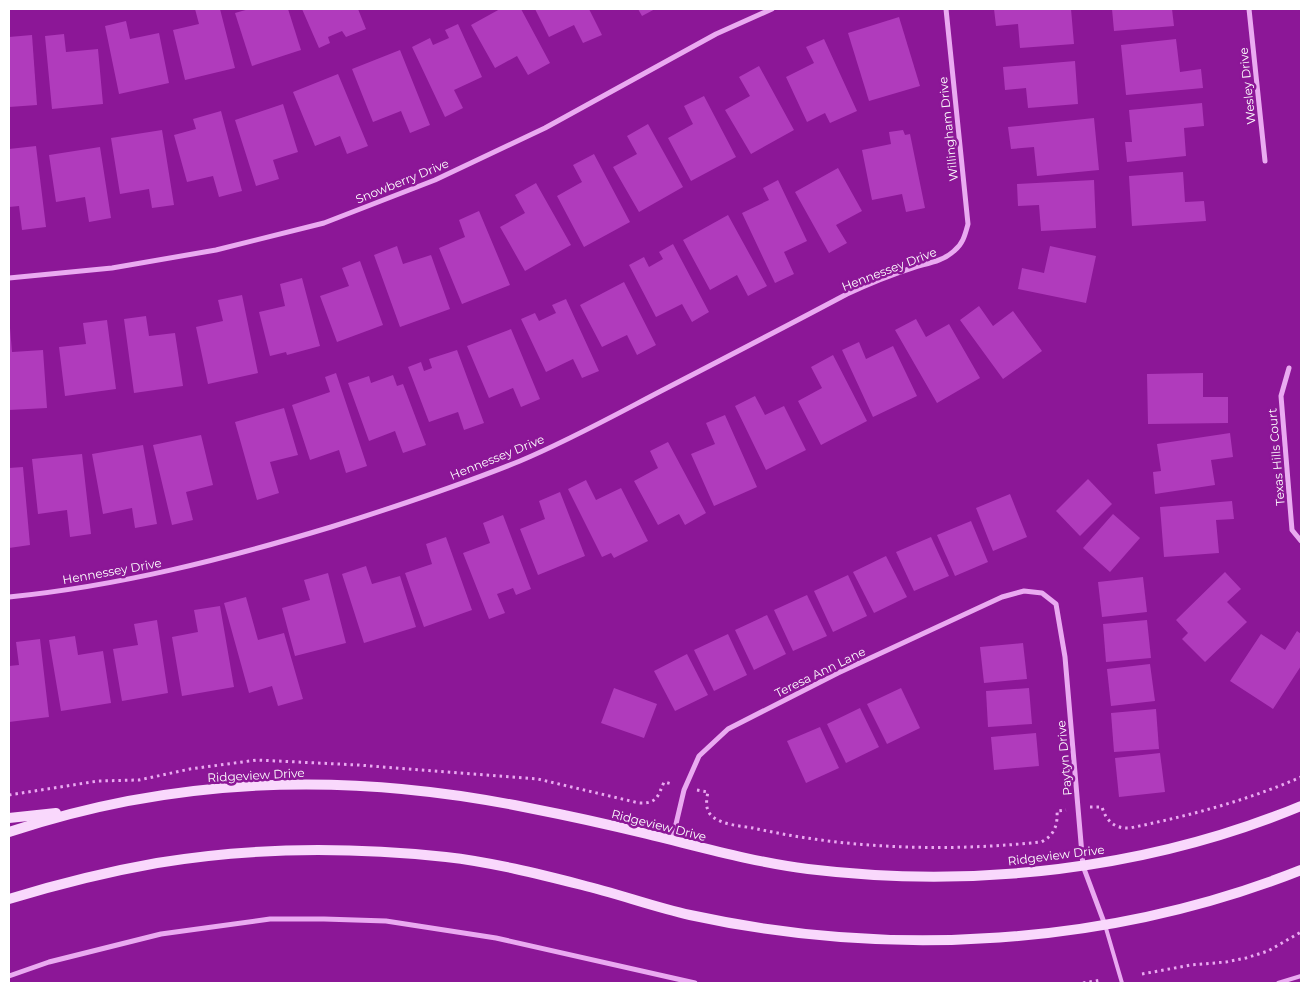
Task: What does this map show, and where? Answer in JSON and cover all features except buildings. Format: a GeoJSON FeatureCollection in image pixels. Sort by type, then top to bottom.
{"type":"FeatureCollection","features":[{"type":"Feature","properties":{"kind":"main road","name":"Ridgeview Drive"},"geometry":{"type":"LineString","coordinates":[[9,832],[71,814],[169,794],[270,784],[332,784],[394,788],[521,806],[753,860],[807,869],[916,877],[971,876],[1084,866],[1190,843],[1244,827],[1301,806]]}},
{"type":"Feature","properties":{"kind":"main road"},"geometry":{"type":"LineString","coordinates":[[9,818],[99,808]]}},
{"type":"Feature","properties":{"kind":"main road"},"geometry":{"type":"LineString","coordinates":[[9,898],[109,872],[206,856],[256,852],[354,850],[452,858],[584,886],[690,915],[798,933],[908,940],[963,939],[1017,936],[1105,925],[1181,908],[1234,893],[1301,870]]}},
{"type":"Feature","properties":{"kind":"street","name":"Snowberry Drive"},"geometry":{"type":"LineString","coordinates":[[9,278],[112,268],[216,250],[324,223],[434,180],[545,128],[716,34],[772,9]]}},
{"type":"Feature","properties":{"kind":"street","name":"Willingham Drive"},"geometry":{"type":"LineString","coordinates":[[946,9],[968,224],[960,245]]}},
{"type":"Feature","properties":{"kind":"street","name":"Wesley Drive"},"geometry":{"type":"LineString","coordinates":[[1249,9],[1265,161]]}},
{"type":"Feature","properties":{"kind":"street","name":"Hennessey Drive"},"geometry":{"type":"LineString","coordinates":[[9,597],[58,591],[145,576],[206,563],[280,543],[410,502],[521,460],[613,416],[854,291],[914,267],[942,259],[960,245]]}},
{"type":"Feature","properties":{"kind":"street","name":"Texas Hills Court"},"geometry":{"type":"LineString","coordinates":[[1289,368],[1281,396],[1292,530],[1301,542]]}},
{"type":"Feature","properties":{"kind":"street","name":"Teresa Ann Lane"},"geometry":{"type":"LineString","coordinates":[[672,841],[684,790],[698,756],[728,729],[838,673],[1002,597],[1024,591],[1042,594]]}},
{"type":"Feature","properties":{"kind":"street","name":"Paytyn Drive"},"geometry":{"type":"LineString","coordinates":[[1042,594],[1056,604],[1060,624],[1072,722],[1084,866],[1105,925]]}},
{"type":"Feature","properties":{"kind":"street"},"geometry":{"type":"LineString","coordinates":[[9,976],[49,962],[161,934],[270,919],[324,919],[386,920],[496,938],[695,983]]}},
{"type":"Feature","properties":{"kind":"lane"},"geometry":{"type":"LineString","coordinates":[[1105,925],[1122,983]]}},
{"type":"Feature","properties":{"kind":"lane"},"geometry":{"type":"LineString","coordinates":[[1278,983],[1301,976]]}},
{"type":"Feature","properties":{"kind":"path"},"geometry":{"type":"LineString","coordinates":[[1095,806],[1102,807],[1107,820],[1114,825],[1130,828],[1230,803],[1301,777]]}},
{"type":"Feature","properties":{"kind":"path"},"geometry":{"type":"LineString","coordinates":[[700,791],[708,792],[706,802],[709,813],[721,821],[808,838],[885,846],[974,847],[1041,842],[1049,839],[1056,827],[1057,811],[1064,810]]}},
{"type":"Feature","properties":{"kind":"path"},"geometry":{"type":"LineString","coordinates":[[1142,974],[1246,958],[1268,951],[1301,932]]}},
{"type":"Feature","properties":{"kind":"path"},"geometry":{"type":"LineString","coordinates":[[1083,983],[1101,980]]}}]}
